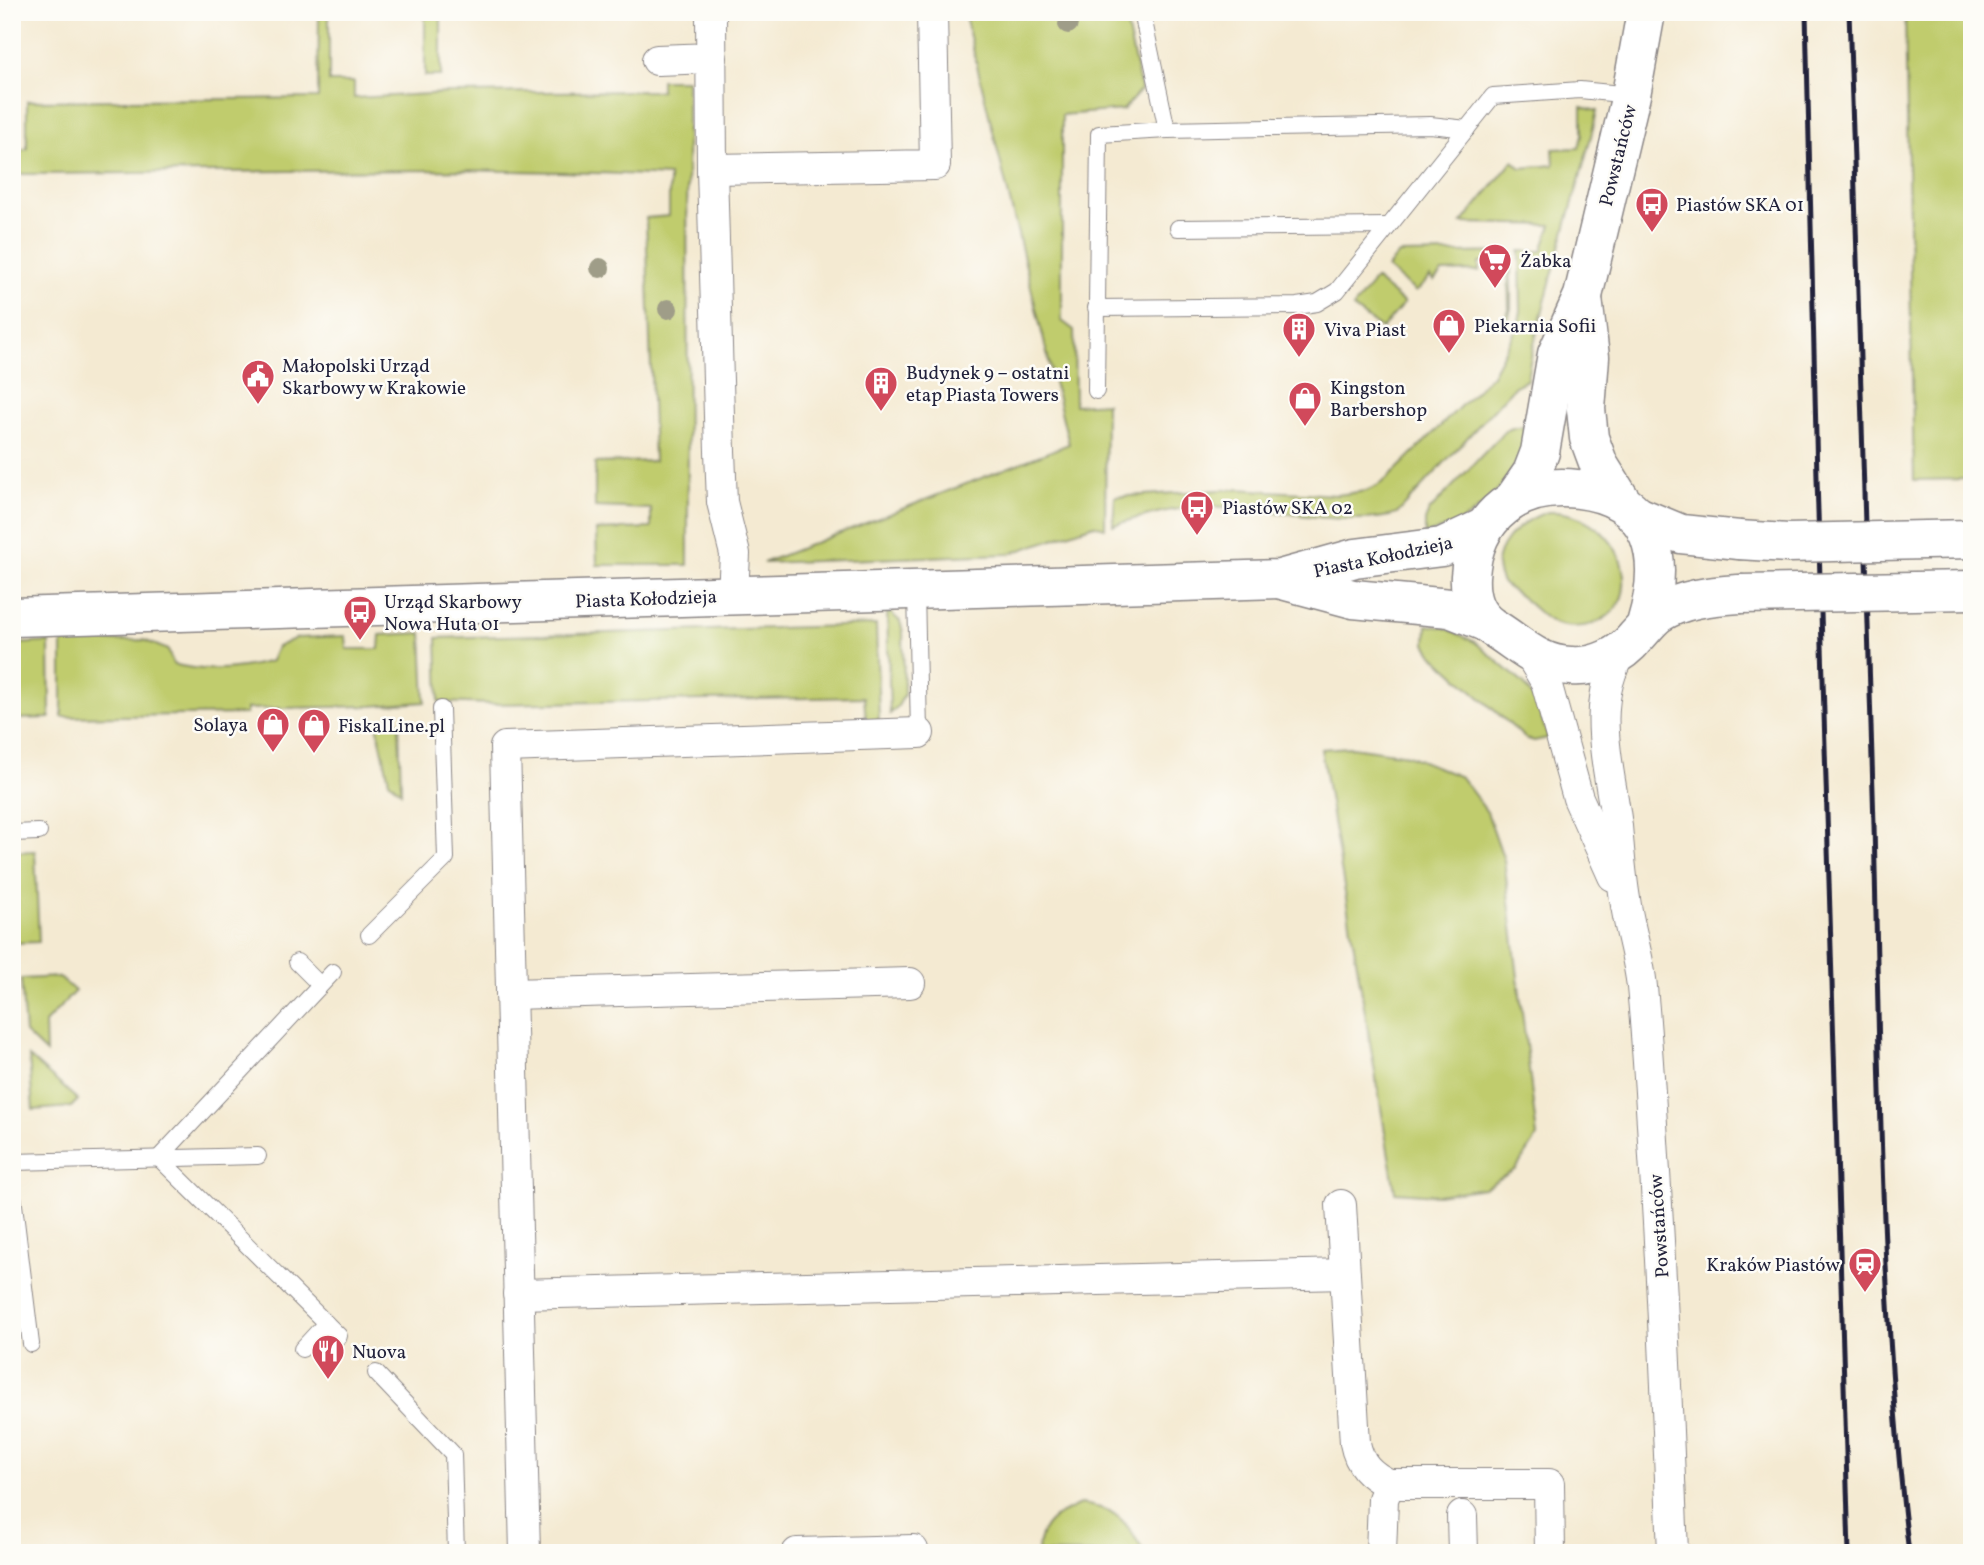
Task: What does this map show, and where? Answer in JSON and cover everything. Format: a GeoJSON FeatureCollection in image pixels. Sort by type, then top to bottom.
{"type":"FeatureCollection","features":[{"type":"Feature","properties":{"kind":"street"},"geometry":{"type":"LineString","coordinates":[[711,12],[712,169],[722,502],[735,554],[733,596]]}},
{"type":"Feature","properties":{"kind":"street"},"geometry":{"type":"LineString","coordinates":[[712,169],[935,165],[932,12]]}},
{"type":"Feature","properties":{"kind":"street","name":"Powstańców"},"geometry":{"type":"LineString","coordinates":[[1514,499],[1532,473],[1540,452],[1558,354],[1583,296],[1632,95],[1646,12]]}},
{"type":"Feature","properties":{"kind":"street"},"geometry":{"type":"LineString","coordinates":[[657,60],[712,58]]}},
{"type":"Feature","properties":{"kind":"street","name":"Powstańców"},"geometry":{"type":"LineString","coordinates":[[1583,296],[1590,357],[1586,409],[1589,438],[1599,466],[1629,508]]}},
{"type":"Feature","properties":{"kind":"street"},"geometry":{"type":"LineString","coordinates":[[1972,539],[1788,543],[1681,534],[1602,493],[1564,487],[1539,489],[1514,499],[1485,527],[1471,561],[1470,580],[1473,603],[1483,621],[1530,655],[1550,663],[1573,667],[1601,662],[1670,607],[1684,602],[1740,594],[1972,590]]}},
{"type":"Feature","properties":{"kind":"street"},"geometry":{"type":"LineString","coordinates":[[1629,508],[1651,540],[1656,567],[1654,595],[1634,637]]}},
{"type":"Feature","properties":{"kind":"street","name":"Piasta Kołodzieja"},"geometry":{"type":"LineString","coordinates":[[12,617],[1280,579],[1355,558],[1442,547],[1485,527]]}},
{"type":"Feature","properties":{"kind":"street","name":"Piasta Kołodzieja"},"geometry":{"type":"LineString","coordinates":[[1280,579],[1353,598],[1450,608],[1483,621]]}},
{"type":"Feature","properties":{"kind":"street","name":"Powstańców"},"geometry":{"type":"LineString","coordinates":[[1634,637],[1609,677],[1603,721],[1604,749],[1614,802],[1625,902],[1637,955],[1647,1045],[1664,1318],[1673,1553]]}},
{"type":"Feature","properties":{"kind":"street","name":"Powstańców"},"geometry":{"type":"LineString","coordinates":[[1530,655],[1546,682],[1578,798],[1625,902]]}},
{"type":"Feature","properties":{"kind":"street"},"geometry":{"type":"LineString","coordinates":[[525,1553],[505,747],[919,733]]}},
{"type":"Feature","properties":{"kind":"street"},"geometry":{"type":"LineString","coordinates":[[511,994],[910,983]]}},
{"type":"Feature","properties":{"kind":"street"},"geometry":{"type":"LineString","coordinates":[[1340,1205],[1357,1454],[1365,1468],[1376,1478],[1389,1484],[1549,1483],[1550,1553]]}},
{"type":"Feature","properties":{"kind":"street"},"geometry":{"type":"LineString","coordinates":[[519,1294],[1345,1274]]}},
{"type":"Feature","properties":{"kind":"street"},"geometry":{"type":"LineString","coordinates":[[1381,1553],[1383,1499],[1389,1484]]}},
{"type":"Feature","properties":{"kind":"street"},"geometry":{"type":"LineString","coordinates":[[1462,1516],[1463,1553]]}},
{"type":"Feature","properties":{"kind":"street"},"geometry":{"type":"LineString","coordinates":[[797,1553],[913,1550],[914,1553]]}},
{"type":"Feature","properties":{"kind":"lane"},"geometry":{"type":"LineString","coordinates":[[1142,12],[1167,131]]}},
{"type":"Feature","properties":{"kind":"lane"},"geometry":{"type":"LineString","coordinates":[[1096,308],[1297,306],[1317,303],[1337,291],[1493,96],[1580,90],[1632,95]]}},
{"type":"Feature","properties":{"kind":"lane"},"geometry":{"type":"LineString","coordinates":[[1096,391],[1099,134],[1430,125],[1467,129]]}},
{"type":"Feature","properties":{"kind":"lane"},"geometry":{"type":"LineString","coordinates":[[1178,228],[1389,226]]}},
{"type":"Feature","properties":{"kind":"lane"},"geometry":{"type":"LineString","coordinates":[[916,590],[919,733]]}},
{"type":"Feature","properties":{"kind":"lane"},"geometry":{"type":"LineString","coordinates":[[369,935],[446,858],[441,709]]}},
{"type":"Feature","properties":{"kind":"lane"},"geometry":{"type":"LineString","coordinates":[[12,833],[39,832]]}},
{"type":"Feature","properties":{"kind":"lane"},"geometry":{"type":"LineString","coordinates":[[297,962],[320,985]]}},
{"type":"Feature","properties":{"kind":"lane"},"geometry":{"type":"LineString","coordinates":[[159,1158],[333,972]]}},
{"type":"Feature","properties":{"kind":"lane"},"geometry":{"type":"LineString","coordinates":[[12,1162],[258,1156]]}},
{"type":"Feature","properties":{"kind":"lane"},"geometry":{"type":"LineString","coordinates":[[159,1158],[339,1336]]}},
{"type":"Feature","properties":{"kind":"lane"},"geometry":{"type":"LineString","coordinates":[[12,1188],[31,1345]]}},
{"type":"Feature","properties":{"kind":"lane"},"geometry":{"type":"LineString","coordinates":[[302,1349],[326,1324]]}},
{"type":"Feature","properties":{"kind":"lane"},"geometry":{"type":"LineString","coordinates":[[376,1373],[453,1454],[456,1553]]}},
{"type":"Feature","properties":{"kind":"green space"},"geometry":{"type":"Polygon","coordinates":[[[319,12],[329,12],[329,82],[354,82],[354,98],[449,93],[661,91],[661,80],[687,80],[688,565],[597,565],[596,530],[651,528],[651,509],[595,507],[595,463],[654,461],[646,218],[669,216],[669,176],[424,170],[15,174],[15,150],[27,149],[27,101],[318,98],[319,12]]]}},
{"type":"Feature","properties":{"kind":"green space"},"geometry":{"type":"Polygon","coordinates":[[[425,12],[441,12],[441,76],[425,76],[425,12]]]}},
{"type":"Feature","properties":{"kind":"green space"},"geometry":{"type":"Polygon","coordinates":[[[964,12],[1124,12],[1141,90],[1123,110],[1062,115],[1062,321],[1074,330],[1075,405],[1106,403],[1105,528],[1094,525],[1009,554],[763,563],[1069,444],[964,12]]]}},
{"type":"Feature","properties":{"kind":"green space"},"geometry":{"type":"Polygon","coordinates":[[[1905,12],[1972,12],[1972,479],[1914,480],[1905,12]]]}},
{"type":"Feature","properties":{"kind":"green space"},"geometry":{"type":"Polygon","coordinates":[[[1582,107],[1597,111],[1537,331],[1527,380],[1515,386],[1397,514],[1359,519],[1210,506],[1182,508],[1113,525],[1115,497],[1235,489],[1337,495],[1366,491],[1388,478],[1492,375],[1518,326],[1521,311],[1520,251],[1542,251],[1551,225],[1462,223],[1513,161],[1521,168],[1554,165],[1553,149],[1579,148],[1582,107]]]}},
{"type":"Feature","properties":{"kind":"green space"},"geometry":{"type":"Polygon","coordinates":[[[1511,252],[1511,308],[1506,326],[1501,322],[1509,310],[1508,263],[1479,263],[1479,271],[1442,272],[1434,281],[1430,277],[1416,292],[1387,268],[1399,254],[1511,252]]]}},
{"type":"Feature","properties":{"kind":"green space"},"geometry":{"type":"Polygon","coordinates":[[[1375,279],[1404,303],[1382,329],[1353,308],[1375,279]]]}},
{"type":"Feature","properties":{"kind":"green space"},"geometry":{"type":"Polygon","coordinates":[[[1515,427],[1532,427],[1522,452],[1500,487],[1465,519],[1425,535],[1425,521],[1429,511],[1505,431],[1515,427]]]}},
{"type":"Feature","properties":{"kind":"green space"},"geometry":{"type":"Polygon","coordinates":[[[1548,512],[1563,513],[1590,523],[1602,532],[1619,556],[1623,571],[1622,598],[1608,616],[1599,621],[1576,627],[1554,623],[1503,584],[1498,572],[1501,549],[1526,522],[1548,512]]]}},
{"type":"Feature","properties":{"kind":"green space"},"geometry":{"type":"Polygon","coordinates":[[[887,610],[900,621],[903,632],[904,695],[890,714],[887,610]]]}},
{"type":"Feature","properties":{"kind":"green space"},"geometry":{"type":"Polygon","coordinates":[[[876,625],[879,720],[866,721],[864,697],[493,704],[439,702],[437,638],[876,625]]]}},
{"type":"Feature","properties":{"kind":"green space"},"geometry":{"type":"Polygon","coordinates":[[[1427,625],[1446,628],[1475,642],[1524,684],[1537,705],[1548,738],[1534,741],[1525,738],[1433,655],[1426,644],[1427,625]]]}},
{"type":"Feature","properties":{"kind":"green space"},"geometry":{"type":"Polygon","coordinates":[[[422,633],[425,702],[246,709],[246,714],[62,717],[62,642],[144,640],[168,650],[173,664],[197,669],[222,669],[271,661],[277,647],[296,638],[346,636],[347,649],[379,649],[380,635],[422,633]]]}},
{"type":"Feature","properties":{"kind":"green space"},"geometry":{"type":"Polygon","coordinates":[[[49,642],[50,718],[12,719],[12,644],[49,642]]]}},
{"type":"Feature","properties":{"kind":"green space"},"geometry":{"type":"Polygon","coordinates":[[[399,722],[401,792],[389,781],[377,724],[399,722]]]}},
{"type":"Feature","properties":{"kind":"green space"},"geometry":{"type":"Polygon","coordinates":[[[1352,747],[1408,755],[1461,777],[1487,812],[1504,860],[1537,1137],[1516,1169],[1484,1188],[1438,1195],[1395,1192],[1321,749],[1352,747]]]}},
{"type":"Feature","properties":{"kind":"green space"},"geometry":{"type":"Polygon","coordinates":[[[35,851],[39,942],[12,943],[12,852],[35,851]]]}},
{"type":"Feature","properties":{"kind":"green space"},"geometry":{"type":"Polygon","coordinates":[[[59,977],[75,991],[45,1023],[46,1053],[25,1033],[21,979],[59,977]]]}},
{"type":"Feature","properties":{"kind":"green space"},"geometry":{"type":"Polygon","coordinates":[[[29,1057],[78,1100],[71,1107],[33,1110],[29,1057]]]}},
{"type":"Feature","properties":{"kind":"green space"},"geometry":{"type":"Polygon","coordinates":[[[1080,1504],[1104,1509],[1120,1518],[1145,1553],[1038,1553],[1041,1535],[1050,1522],[1080,1504]]]}},
{"type":"Feature","properties":{"kind":"railway"},"geometry":{"type":"LineString","coordinates":[[1806,12],[1849,1553]]}},
{"type":"Feature","properties":{"kind":"railway"},"geometry":{"type":"LineString","coordinates":[[1849,12],[1869,622],[1883,1190],[1892,1372],[1909,1553]]}},
{"type":"Feature","properties":{"kind":"place","name":"Piastów SKA 01"},"geometry":{"type":"Point","coordinates":[1652,234]}},
{"type":"Feature","properties":{"kind":"place","name":"Żabka"},"geometry":{"type":"Point","coordinates":[1495,290]}},
{"type":"Feature","properties":{"kind":"place","name":"Piekarnia Sofii"},"geometry":{"type":"Point","coordinates":[1449,355]}},
{"type":"Feature","properties":{"kind":"place","name":"Viva Piast"},"geometry":{"type":"Point","coordinates":[1299,359]}},
{"type":"Feature","properties":{"kind":"place","name":"Małopolski Urząd Skarbowy w Krakowie"},"geometry":{"type":"Point","coordinates":[258,406]}},
{"type":"Feature","properties":{"kind":"place","name":"Budynek 9 – ostatni etap Piasta Towers"},"geometry":{"type":"Point","coordinates":[881,413]}},
{"type":"Feature","properties":{"kind":"place","name":"Kingston Barbershop"},"geometry":{"type":"Point","coordinates":[1305,428]}},
{"type":"Feature","properties":{"kind":"place","name":"Piastów SKA 02"},"geometry":{"type":"Point","coordinates":[1197,537]}},
{"type":"Feature","properties":{"kind":"place","name":"Urząd Skarbowy Nowa Huta 01"},"geometry":{"type":"Point","coordinates":[360,642]}},
{"type":"Feature","properties":{"kind":"place","name":"Solaya"},"geometry":{"type":"Point","coordinates":[273,754]}},
{"type":"Feature","properties":{"kind":"place","name":"FiskalLine.pl"},"geometry":{"type":"Point","coordinates":[314,755]}},
{"type":"Feature","properties":{"kind":"place","name":"Kraków Piastów"},"geometry":{"type":"Point","coordinates":[1865,1294]}},
{"type":"Feature","properties":{"kind":"place","name":"Nuova"},"geometry":{"type":"Point","coordinates":[328,1381]}}]}
